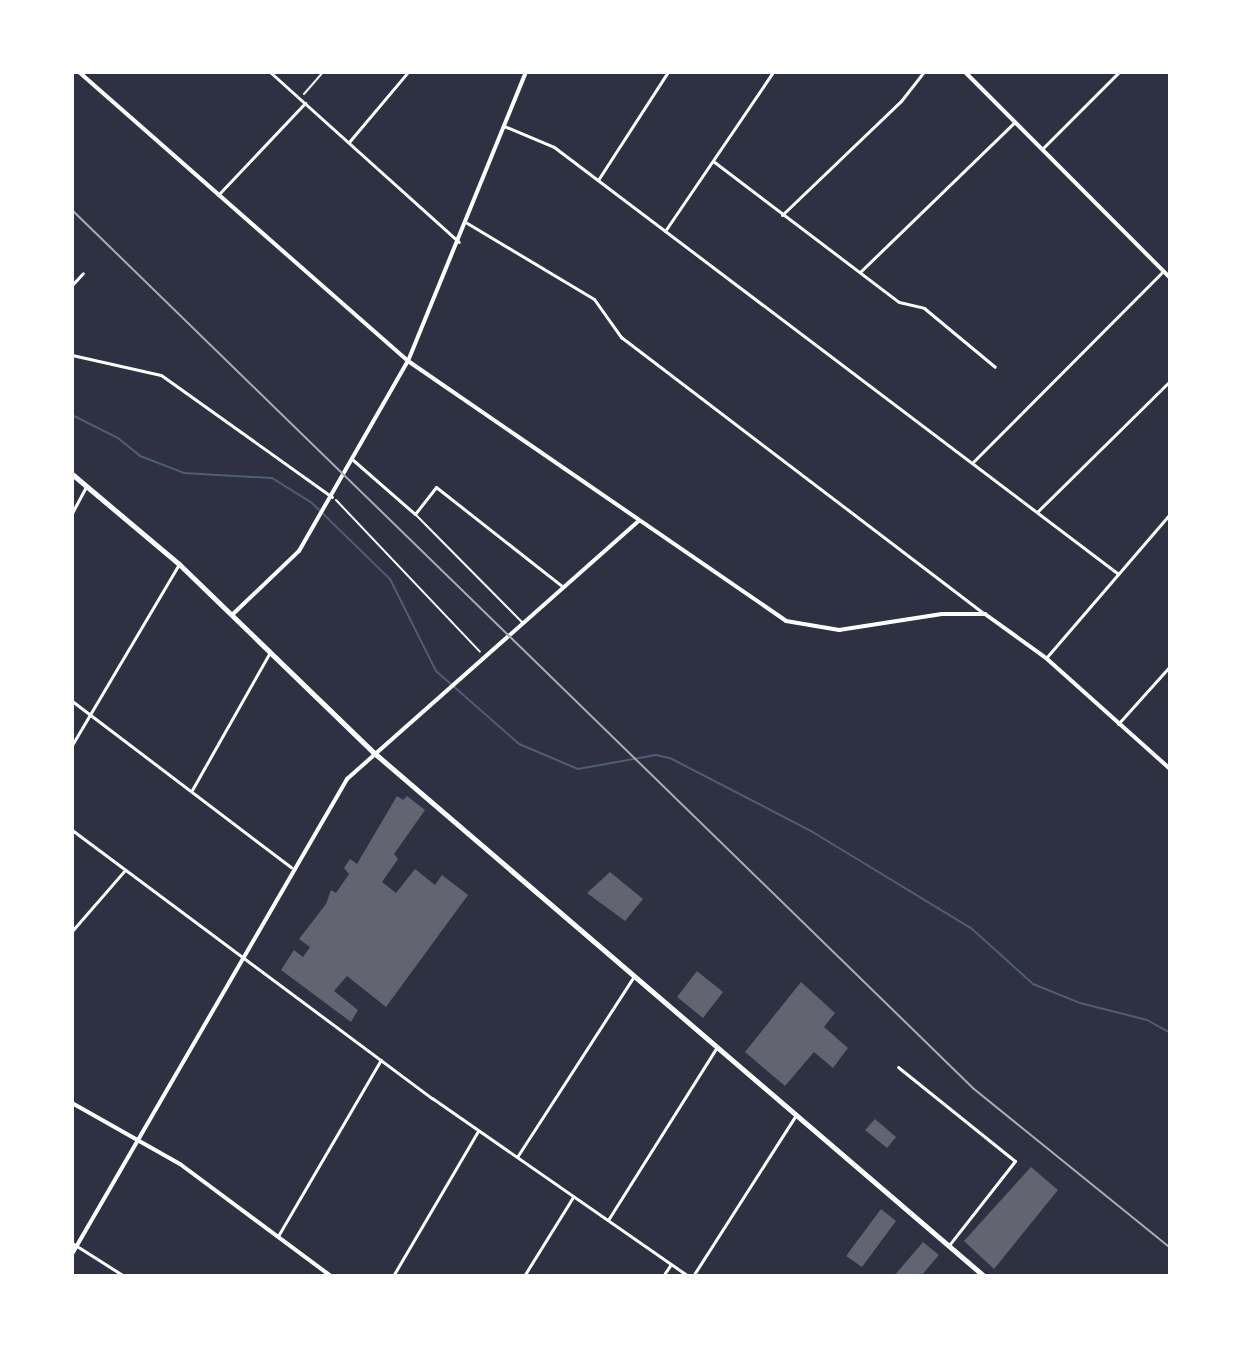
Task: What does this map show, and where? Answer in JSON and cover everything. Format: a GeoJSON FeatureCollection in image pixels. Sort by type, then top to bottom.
{"type":"FeatureCollection","features":[{"type":"Feature","properties":{"kind":"main road"},"geometry":{"type":"LineString","coordinates":[[72,474],[179,564],[373,752],[984,1276]]}},
{"type":"Feature","properties":{"kind":"street"},"geometry":{"type":"LineString","coordinates":[[79,72],[408,361],[786,621],[805,628],[839,630],[942,614],[985,614]]}},
{"type":"Feature","properties":{"kind":"street"},"geometry":{"type":"LineString","coordinates":[[270,72],[459,242]]}},
{"type":"Feature","properties":{"kind":"street"},"geometry":{"type":"LineString","coordinates":[[349,142],[408,72]]}},
{"type":"Feature","properties":{"kind":"street"},"geometry":{"type":"LineString","coordinates":[[233,614],[295,557],[408,361],[467,223],[526,72]]}},
{"type":"Feature","properties":{"kind":"street"},"geometry":{"type":"LineString","coordinates":[[598,180],[668,72]]}},
{"type":"Feature","properties":{"kind":"street"},"geometry":{"type":"LineString","coordinates":[[665,232],[773,72]]}},
{"type":"Feature","properties":{"kind":"street"},"geometry":{"type":"LineString","coordinates":[[782,215],[901,101],[924,72]]}},
{"type":"Feature","properties":{"kind":"street"},"geometry":{"type":"LineString","coordinates":[[965,72],[1170,278]]}},
{"type":"Feature","properties":{"kind":"street"},"geometry":{"type":"LineString","coordinates":[[1042,149],[1119,72]]}},
{"type":"Feature","properties":{"kind":"street"},"geometry":{"type":"LineString","coordinates":[[218,195],[305,103]]}},
{"type":"Feature","properties":{"kind":"street"},"geometry":{"type":"LineString","coordinates":[[860,272],[1015,122]]}},
{"type":"Feature","properties":{"kind":"street"},"geometry":{"type":"LineString","coordinates":[[503,125],[554,147],[1117,573]]}},
{"type":"Feature","properties":{"kind":"street"},"geometry":{"type":"LineString","coordinates":[[713,161],[899,302],[924,308],[995,367]]}},
{"type":"Feature","properties":{"kind":"street"},"geometry":{"type":"LineString","coordinates":[[467,223],[594,299],[621,337],[1046,658],[1170,769]]}},
{"type":"Feature","properties":{"kind":"street"},"geometry":{"type":"LineString","coordinates":[[972,463],[1163,271]]}},
{"type":"Feature","properties":{"kind":"street"},"geometry":{"type":"LineString","coordinates":[[72,285],[83,273]]}},
{"type":"Feature","properties":{"kind":"street"},"geometry":{"type":"LineString","coordinates":[[72,355],[161,375],[332,497]]}},
{"type":"Feature","properties":{"kind":"street"},"geometry":{"type":"LineString","coordinates":[[1037,512],[1170,381]]}},
{"type":"Feature","properties":{"kind":"street"},"geometry":{"type":"LineString","coordinates":[[353,460],[415,514],[436,487],[563,587]]}},
{"type":"Feature","properties":{"kind":"street"},"geometry":{"type":"LineString","coordinates":[[72,513],[86,487]]}},
{"type":"Feature","properties":{"kind":"street"},"geometry":{"type":"LineString","coordinates":[[1046,658],[1170,514]]}},
{"type":"Feature","properties":{"kind":"street"},"geometry":{"type":"LineString","coordinates":[[72,1254],[74,1244],[139,1140],[291,867],[347,779],[373,752],[639,521]]}},
{"type":"Feature","properties":{"kind":"street"},"geometry":{"type":"LineString","coordinates":[[72,745],[93,717],[179,564]]}},
{"type":"Feature","properties":{"kind":"street"},"geometry":{"type":"LineString","coordinates":[[192,791],[271,651]]}},
{"type":"Feature","properties":{"kind":"street"},"geometry":{"type":"LineString","coordinates":[[1118,724],[1170,666]]}},
{"type":"Feature","properties":{"kind":"street"},"geometry":{"type":"LineString","coordinates":[[72,701],[291,867]]}},
{"type":"Feature","properties":{"kind":"street"},"geometry":{"type":"LineString","coordinates":[[72,830],[478,1131],[690,1276],[796,1115]]}},
{"type":"Feature","properties":{"kind":"street"},"geometry":{"type":"LineString","coordinates":[[72,931],[125,870]]}},
{"type":"Feature","properties":{"kind":"street"},"geometry":{"type":"LineString","coordinates":[[517,1158],[634,976]]}},
{"type":"Feature","properties":{"kind":"street"},"geometry":{"type":"LineString","coordinates":[[608,1220],[717,1047]]}},
{"type":"Feature","properties":{"kind":"street"},"geometry":{"type":"LineString","coordinates":[[278,1236],[381,1060]]}},
{"type":"Feature","properties":{"kind":"street"},"geometry":{"type":"LineString","coordinates":[[898,1067],[1015,1161],[948,1247]]}},
{"type":"Feature","properties":{"kind":"street"},"geometry":{"type":"LineString","coordinates":[[72,1103],[139,1140],[331,1276]]}},
{"type":"Feature","properties":{"kind":"street"},"geometry":{"type":"LineString","coordinates":[[393,1276],[478,1131]]}},
{"type":"Feature","properties":{"kind":"street"},"geometry":{"type":"LineString","coordinates":[[524,1276],[573,1197]]}},
{"type":"Feature","properties":{"kind":"street"},"geometry":{"type":"LineString","coordinates":[[74,1244],[124,1276]]}},
{"type":"Feature","properties":{"kind":"street"},"geometry":{"type":"LineString","coordinates":[[663,1276],[671,1264]]}},
{"type":"Feature","properties":{"kind":"lane"},"geometry":{"type":"LineString","coordinates":[[415,514],[524,624]]}},
{"type":"Feature","properties":{"kind":"path"},"geometry":{"type":"LineString","coordinates":[[304,94],[323,72]]}},
{"type":"Feature","properties":{"kind":"path"},"geometry":{"type":"LineString","coordinates":[[332,497],[482,653]]}},
{"type":"Feature","properties":{"kind":"building"},"geometry":{"type":"Polygon","coordinates":[[[397,796],[403,800],[407,796],[425,810],[394,854],[398,859],[382,882],[396,893],[415,869],[435,885],[442,875],[468,895],[386,1007],[347,976],[334,991],[358,1010],[351,1022],[281,970],[294,950],[303,957],[310,947],[299,939],[326,904],[331,890],[336,893],[349,874],[344,868],[350,859],[357,864],[397,796]]]}},
{"type":"Feature","properties":{"kind":"building"},"geometry":{"type":"Polygon","coordinates":[[[610,872],[643,899],[625,921],[587,893],[610,872]]]}},
{"type":"Feature","properties":{"kind":"building"},"geometry":{"type":"Polygon","coordinates":[[[697,971],[723,992],[703,1018],[677,997],[697,971]]]}},
{"type":"Feature","properties":{"kind":"building"},"geometry":{"type":"Polygon","coordinates":[[[801,982],[835,1013],[824,1027],[848,1048],[833,1068],[814,1052],[785,1086],[745,1052],[801,982]]]}},
{"type":"Feature","properties":{"kind":"building"},"geometry":{"type":"Polygon","coordinates":[[[875,1119],[896,1137],[887,1148],[865,1130],[875,1119]]]}},
{"type":"Feature","properties":{"kind":"building"},"geometry":{"type":"Polygon","coordinates":[[[1031,1167],[1058,1190],[994,1269],[964,1241],[1031,1167]]]}},
{"type":"Feature","properties":{"kind":"building"},"geometry":{"type":"Polygon","coordinates":[[[881,1209],[896,1221],[862,1267],[846,1256],[881,1209]]]}},
{"type":"Feature","properties":{"kind":"building"},"geometry":{"type":"Polygon","coordinates":[[[923,1242],[939,1255],[921,1276],[894,1276],[923,1242]]]}},
{"type":"Feature","properties":{"kind":"waterway"},"geometry":{"type":"LineString","coordinates":[[72,415],[118,438],[140,456],[184,473],[272,478],[312,503],[390,579],[436,671],[519,744],[578,769],[656,755],[670,758],[811,831],[972,929],[1033,984],[1080,1003],[1147,1020],[1170,1033]]}},
{"type":"Feature","properties":{"kind":"railway"},"geometry":{"type":"LineString","coordinates":[[72,210],[974,1089],[1170,1248]]}}]}
